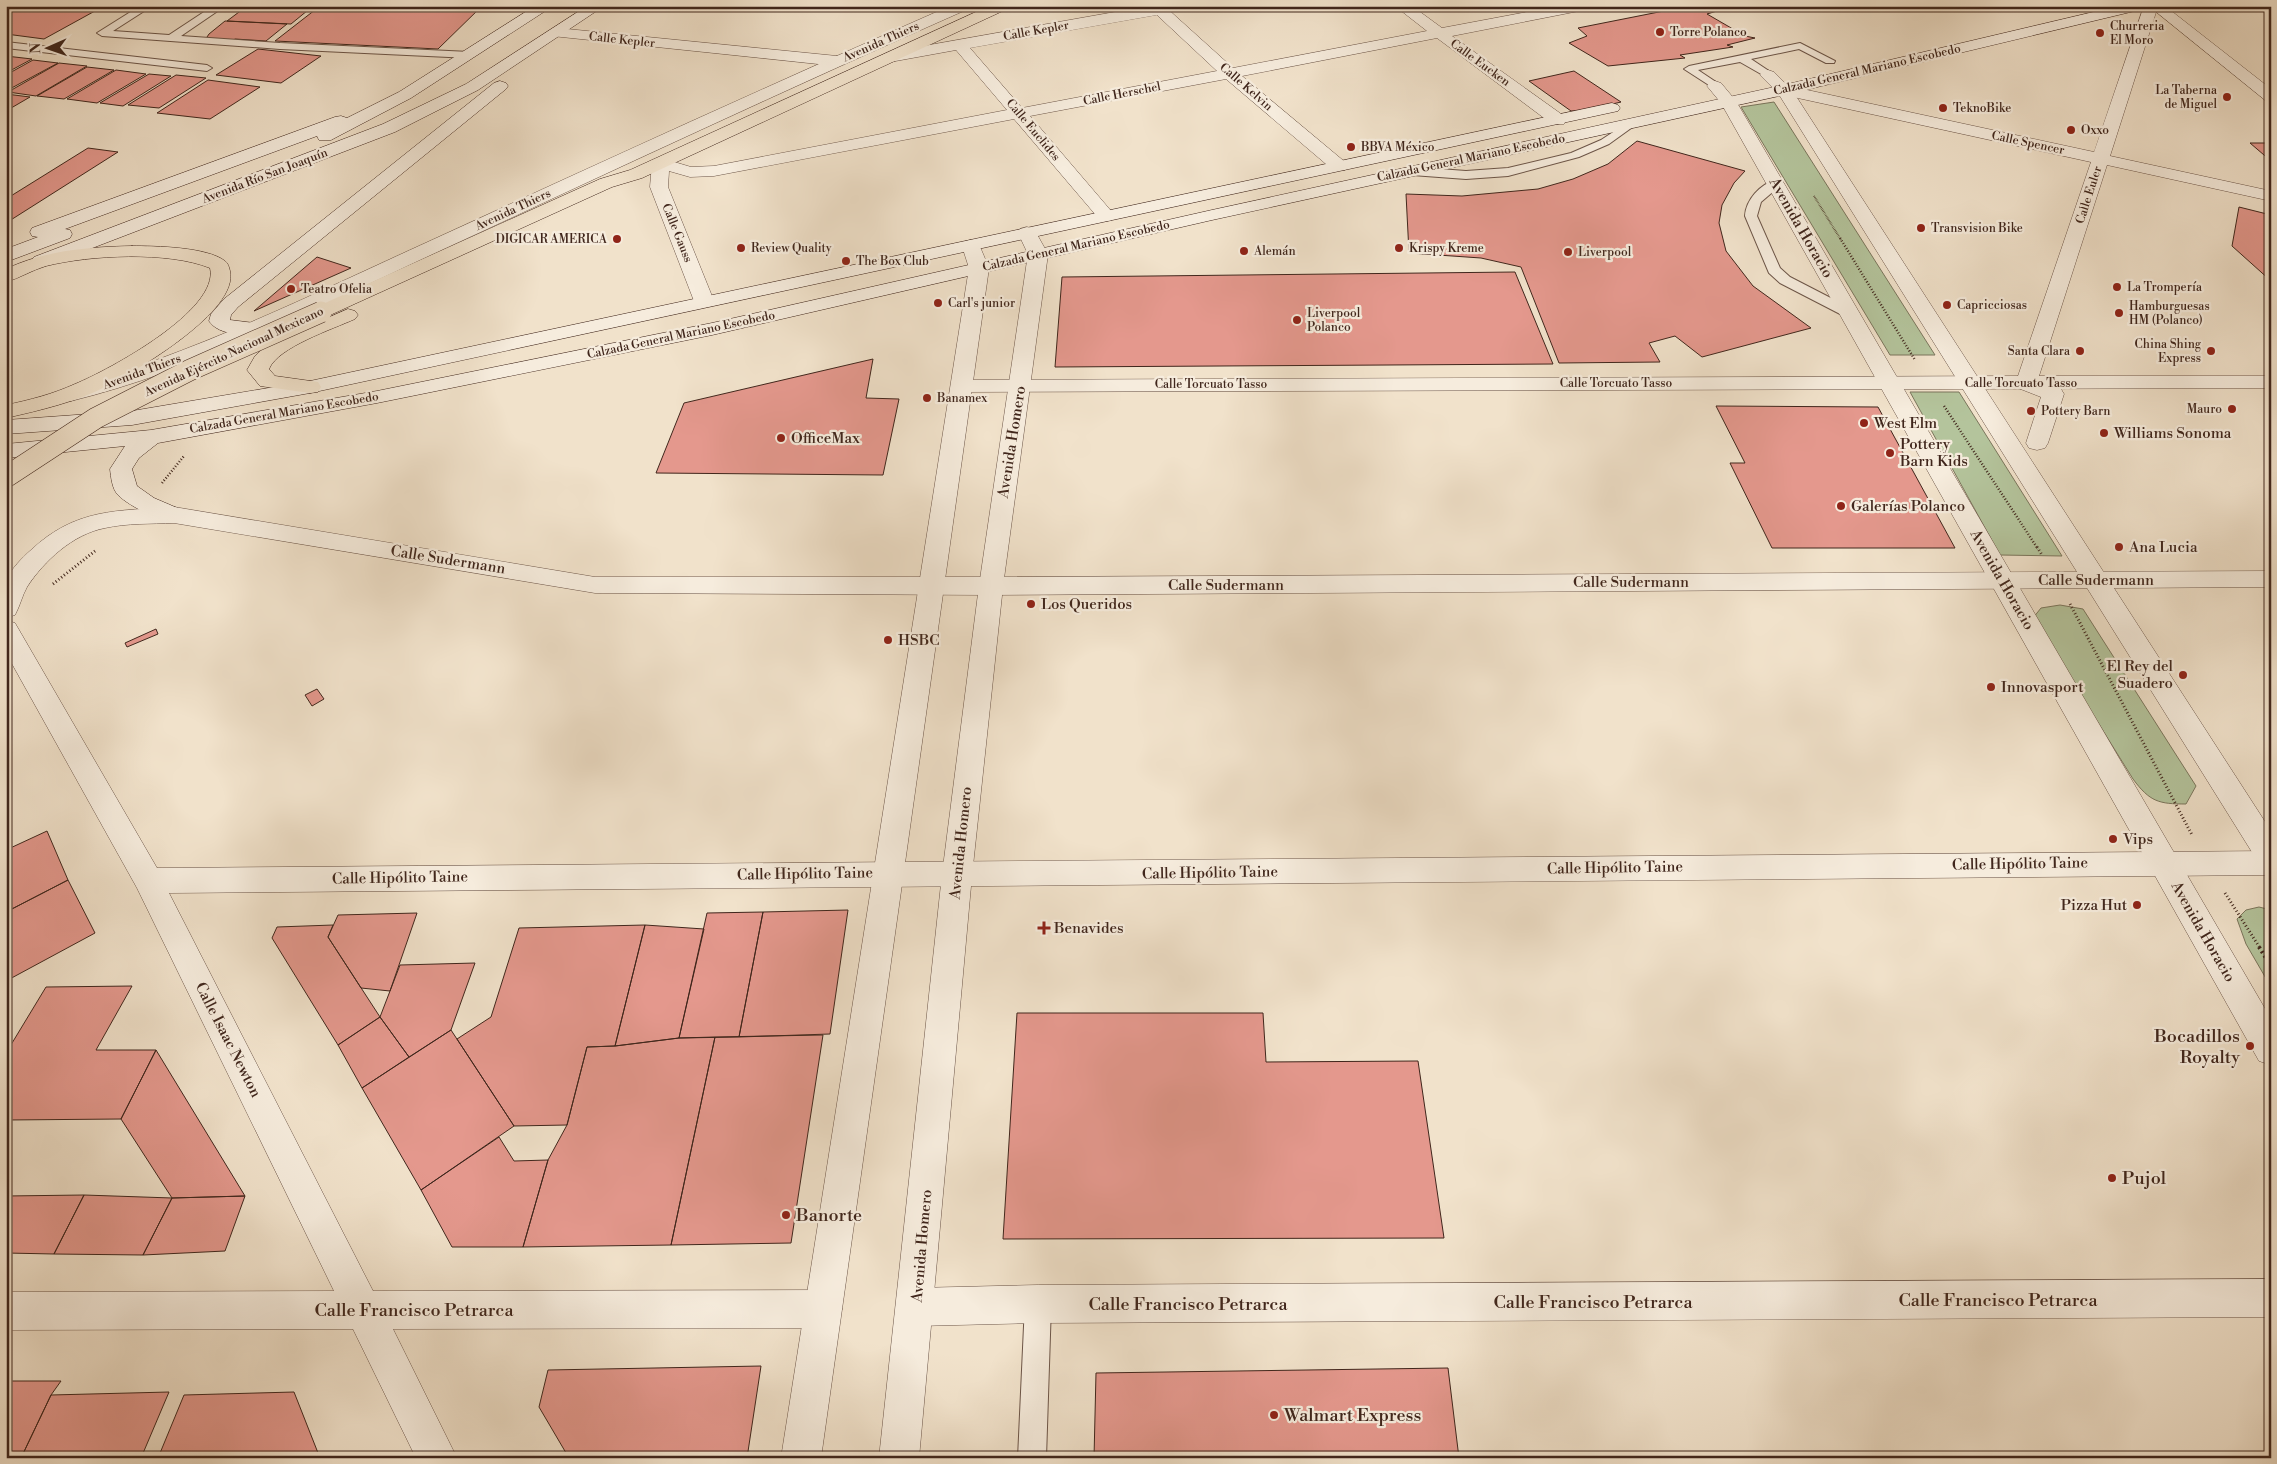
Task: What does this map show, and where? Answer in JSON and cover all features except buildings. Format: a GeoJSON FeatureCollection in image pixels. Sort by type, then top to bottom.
{"type":"FeatureCollection","features":[{"type":"Feature","properties":{"kind":"main road","name":"Avenida Thiers"},"geometry":{"type":"LineString","coordinates":[[636,174],[1002,6]]}},
{"type":"Feature","properties":{"kind":"main road"},"geometry":{"type":"LineString","coordinates":[[310,387],[268,381],[258,370],[262,360],[275,348],[621,189],[636,174]]}},
{"type":"Feature","properties":{"kind":"main road","name":"Avenida Ejército Nacional Mexicano"},"geometry":{"type":"LineString","coordinates":[[6,477],[96,418],[190,370],[606,183],[636,174]]}},
{"type":"Feature","properties":{"kind":"main road"},"geometry":{"type":"LineString","coordinates":[[6,412],[57,399],[118,372],[169,339],[210,300],[221,279],[219,265],[212,261],[183,253],[115,253],[41,261]]}},
{"type":"Feature","properties":{"kind":"main road","name":"Avenida Río San Joaquín"},"geometry":{"type":"LineString","coordinates":[[6,276],[41,261]]}},
{"type":"Feature","properties":{"kind":"street"},"geometry":{"type":"LineString","coordinates":[[6,244],[385,106],[470,55],[546,6]]}},
{"type":"Feature","properties":{"kind":"street","name":"Avenida Río San Joaquín"},"geometry":{"type":"LineString","coordinates":[[41,261],[389,128],[472,88],[597,6]]}},
{"type":"Feature","properties":{"kind":"street","name":"Avenida Thiers"},"geometry":{"type":"LineString","coordinates":[[57,399],[125,380],[256,328],[837,61],[962,6]]}},
{"type":"Feature","properties":{"kind":"street","name":"Calle Kepler"},"geometry":{"type":"LineString","coordinates":[[890,57],[1158,8],[1182,6]]}},
{"type":"Feature","properties":{"kind":"street","name":"Calle Eucken"},"geometry":{"type":"LineString","coordinates":[[1402,6],[1558,120]]}},
{"type":"Feature","properties":{"kind":"street","name":"Calle Herschel"},"geometry":{"type":"LineString","coordinates":[[660,163],[690,172],[714,171],[1584,6]]}},
{"type":"Feature","properties":{"kind":"street","name":"Calzada General Mariano Escobedo"},"geometry":{"type":"LineString","coordinates":[[1916,42],[2077,6]]}},
{"type":"Feature","properties":{"kind":"street","name":"Calzada General Mariano Escobedo"},"geometry":{"type":"LineString","coordinates":[[1696,90],[1785,80],[2140,6]]}},
{"type":"Feature","properties":{"kind":"street","name":"Calle Euler"},"geometry":{"type":"LineString","coordinates":[[2026,383],[2151,6]]}},
{"type":"Feature","properties":{"kind":"street"},"geometry":{"type":"LineString","coordinates":[[2156,6],[2271,97]]}},
{"type":"Feature","properties":{"kind":"street"},"geometry":{"type":"LineString","coordinates":[[2178,6],[2271,78]]}},
{"type":"Feature","properties":{"kind":"street","name":"Calle Kelvin"},"geometry":{"type":"LineString","coordinates":[[1158,8],[1230,74],[1339,166]]}},
{"type":"Feature","properties":{"kind":"street","name":"Calle Kepler"},"geometry":{"type":"LineString","coordinates":[[557,33],[837,61]]}},
{"type":"Feature","properties":{"kind":"street","name":"Calle Euclides"},"geometry":{"type":"LineString","coordinates":[[959,44],[1106,216]]}},
{"type":"Feature","properties":{"kind":"street","name":"Calzada General Mariano Escobedo"},"geometry":{"type":"LineString","coordinates":[[1804,67],[1849,57]]}},
{"type":"Feature","properties":{"kind":"street"},"geometry":{"type":"LineString","coordinates":[[256,328],[225,326],[219,321],[221,314],[231,303],[506,81],[517,60]]}},
{"type":"Feature","properties":{"kind":"street","name":"Calzada General Mariano Escobedo"},"geometry":{"type":"LineString","coordinates":[[6,427],[132,418],[310,387],[704,301],[970,246],[1033,244],[1412,171],[1630,124],[1729,87],[1768,75],[1785,80]]}},
{"type":"Feature","properties":{"kind":"street"},"geometry":{"type":"LineString","coordinates":[[1785,80],[1970,382],[2271,856]]}},
{"type":"Feature","properties":{"kind":"street","name":"Calle Spencer"},"geometry":{"type":"LineString","coordinates":[[1785,80],[2101,158],[2271,196]]}},
{"type":"Feature","properties":{"kind":"street","name":"Avenida Horacio"},"geometry":{"type":"LineString","coordinates":[[1729,87],[1776,184],[2271,1050]]}},
{"type":"Feature","properties":{"kind":"street","name":"Calzada General Mariano Escobedo"},"geometry":{"type":"LineString","coordinates":[[6,451],[151,436],[377,398],[712,329],[912,285],[979,268],[1033,244],[1106,216],[1632,104]]}},
{"type":"Feature","properties":{"kind":"street","name":"Avenida Río San Joaquín"},"geometry":{"type":"LineString","coordinates":[[6,256],[315,141],[385,106]]}},
{"type":"Feature","properties":{"kind":"street","name":"Calle Gauss"},"geometry":{"type":"LineString","coordinates":[[660,163],[659,187],[704,301]]}},
{"type":"Feature","properties":{"kind":"street","name":"Avenida Homero"},"geometry":{"type":"LineString","coordinates":[[900,1458],[957,875],[991,586],[1021,385],[1033,244]]}},
{"type":"Feature","properties":{"kind":"street"},"geometry":{"type":"LineString","coordinates":[[802,1458],[979,268],[970,246]]}},
{"type":"Feature","properties":{"kind":"street","name":"Calle Torcuato Tasso"},"geometry":{"type":"LineString","coordinates":[[962,386],[2271,382]]}},
{"type":"Feature","properties":{"kind":"street"},"geometry":{"type":"LineString","coordinates":[[2026,383],[2053,394],[2037,443]]}},
{"type":"Feature","properties":{"kind":"street"},"geometry":{"type":"LineString","coordinates":[[141,509],[126,490],[121,469],[130,454],[151,436]]}},
{"type":"Feature","properties":{"kind":"street","name":"Calle Sudermann"},"geometry":{"type":"LineString","coordinates":[[6,609],[14,588],[30,566],[50,546],[73,530],[141,509],[595,585],[991,586],[2271,579]]}},
{"type":"Feature","properties":{"kind":"street","name":"Calle Isaac Newton"},"geometry":{"type":"LineString","coordinates":[[6,629],[148,880],[437,1458]]}},
{"type":"Feature","properties":{"kind":"street","name":"Calle Hipólito Taine"},"geometry":{"type":"LineString","coordinates":[[148,880],[2271,863]]}},
{"type":"Feature","properties":{"kind":"street","name":"Calle Francisco Petrarca"},"geometry":{"type":"LineString","coordinates":[[916,1307],[1038,1304],[2271,1298]]}},
{"type":"Feature","properties":{"kind":"street","name":"Calle Francisco Petrarca"},"geometry":{"type":"LineString","coordinates":[[6,1311],[823,1309]]}},
{"type":"Feature","properties":{"kind":"lane"},"geometry":{"type":"LineString","coordinates":[[147,6],[102,33],[280,46],[470,55]]}},
{"type":"Feature","properties":{"kind":"lane"},"geometry":{"type":"LineString","coordinates":[[171,38],[220,6]]}},
{"type":"Feature","properties":{"kind":"lane"},"geometry":{"type":"LineString","coordinates":[[6,46],[207,68]]}},
{"type":"Feature","properties":{"kind":"lane"},"geometry":{"type":"LineString","coordinates":[[1729,87],[1689,69],[1800,46],[1830,61]]}},
{"type":"Feature","properties":{"kind":"lane"},"geometry":{"type":"LineString","coordinates":[[1742,58],[1768,75]]}},
{"type":"Feature","properties":{"kind":"lane"},"geometry":{"type":"LineString","coordinates":[[1776,184],[1760,194],[1751,208],[1751,216],[1774,270],[1785,280],[1850,313]]}},
{"type":"Feature","properties":{"kind":"lane"},"geometry":{"type":"LineString","coordinates":[[1032,1458],[1038,1304]]}},
{"type":"Feature","properties":{"kind":"path"},"geometry":{"type":"LineString","coordinates":[[765,6],[790,6]]}},
{"type":"Feature","properties":{"kind":"path"},"geometry":{"type":"LineString","coordinates":[[1810,189],[1929,383],[2058,580],[2206,863],[2271,966]]}},
{"type":"Feature","properties":{"kind":"path"},"geometry":{"type":"LineString","coordinates":[[45,590],[84,561],[141,509],[208,427]]}},
{"type":"Feature","properties":{"kind":"green space"},"geometry":{"type":"Polygon","coordinates":[[[1774,102],[1935,355],[1890,355],[1741,107],[1774,102]]]}},
{"type":"Feature","properties":{"kind":"green space"},"geometry":{"type":"Polygon","coordinates":[[[1910,392],[1959,392],[2062,556],[2000,555],[1910,392]]]}},
{"type":"Feature","properties":{"kind":"green space"},"geometry":{"type":"Polygon","coordinates":[[[2060,605],[2083,609],[2196,786],[2186,804],[2156,800],[2145,793],[2133,779],[2033,618],[2041,608],[2060,605]]]}},
{"type":"Feature","properties":{"kind":"green space"},"geometry":{"type":"Polygon","coordinates":[[[2259,907],[2271,910],[2271,987],[2246,944],[2237,919],[2246,910],[2259,907]]]}},
{"type":"Feature","properties":{"kind":"place","name":"Torre Polanco"},"geometry":{"type":"Point","coordinates":[1660,32]}},
{"type":"Feature","properties":{"kind":"place","name":"Churreria El Moro"},"geometry":{"type":"Point","coordinates":[2100,33]}},
{"type":"Feature","properties":{"kind":"place","name":"La Taberna de Miguel"},"geometry":{"type":"Point","coordinates":[2227,97]}},
{"type":"Feature","properties":{"kind":"place","name":"TeknoBike"},"geometry":{"type":"Point","coordinates":[1943,108]}},
{"type":"Feature","properties":{"kind":"place","name":"Oxxo"},"geometry":{"type":"Point","coordinates":[2071,130]}},
{"type":"Feature","properties":{"kind":"place","name":"BBVA México"},"geometry":{"type":"Point","coordinates":[1351,147]}},
{"type":"Feature","properties":{"kind":"place","name":"Transvision Bike"},"geometry":{"type":"Point","coordinates":[1921,228]}},
{"type":"Feature","properties":{"kind":"place","name":"DIGICAR AMERICA"},"geometry":{"type":"Point","coordinates":[617,239]}},
{"type":"Feature","properties":{"kind":"place","name":"Review Quality"},"geometry":{"type":"Point","coordinates":[741,248]}},
{"type":"Feature","properties":{"kind":"place","name":"Krispy Kreme"},"geometry":{"type":"Point","coordinates":[1399,248]}},
{"type":"Feature","properties":{"kind":"place","name":"Alemán"},"geometry":{"type":"Point","coordinates":[1244,251]}},
{"type":"Feature","properties":{"kind":"place","name":"Liverpool"},"geometry":{"type":"Point","coordinates":[1568,252]}},
{"type":"Feature","properties":{"kind":"place","name":"The Box Club"},"geometry":{"type":"Point","coordinates":[846,261]}},
{"type":"Feature","properties":{"kind":"place","name":"La Trompería"},"geometry":{"type":"Point","coordinates":[2117,287]}},
{"type":"Feature","properties":{"kind":"place","name":"Teatro Ofelia"},"geometry":{"type":"Point","coordinates":[291,289]}},
{"type":"Feature","properties":{"kind":"place","name":"Carl's junior"},"geometry":{"type":"Point","coordinates":[938,303]}},
{"type":"Feature","properties":{"kind":"place","name":"Capricciosas"},"geometry":{"type":"Point","coordinates":[1947,305]}},
{"type":"Feature","properties":{"kind":"place","name":"Hamburguesas HM (Polanco)"},"geometry":{"type":"Point","coordinates":[2119,313]}},
{"type":"Feature","properties":{"kind":"place","name":"Liverpool Polanco"},"geometry":{"type":"Point","coordinates":[1297,320]}},
{"type":"Feature","properties":{"kind":"place","name":"Santa Clara"},"geometry":{"type":"Point","coordinates":[2080,351]}},
{"type":"Feature","properties":{"kind":"place","name":"China Shing Express"},"geometry":{"type":"Point","coordinates":[2211,351]}},
{"type":"Feature","properties":{"kind":"place","name":"Banamex"},"geometry":{"type":"Point","coordinates":[927,398]}},
{"type":"Feature","properties":{"kind":"place","name":"Mauro"},"geometry":{"type":"Point","coordinates":[2232,409]}},
{"type":"Feature","properties":{"kind":"place","name":"Pottery Barn"},"geometry":{"type":"Point","coordinates":[2031,411]}},
{"type":"Feature","properties":{"kind":"place","name":"West Elm"},"geometry":{"type":"Point","coordinates":[1864,423]}},
{"type":"Feature","properties":{"kind":"place","name":"Williams Sonoma"},"geometry":{"type":"Point","coordinates":[2104,433]}},
{"type":"Feature","properties":{"kind":"place","name":"OfficeMax"},"geometry":{"type":"Point","coordinates":[781,438]}},
{"type":"Feature","properties":{"kind":"place","name":"Pottery Barn Kids"},"geometry":{"type":"Point","coordinates":[1890,453]}},
{"type":"Feature","properties":{"kind":"place","name":"Galerías Polanco"},"geometry":{"type":"Point","coordinates":[1841,506]}},
{"type":"Feature","properties":{"kind":"place","name":"Ana Lucia"},"geometry":{"type":"Point","coordinates":[2119,547]}},
{"type":"Feature","properties":{"kind":"place","name":"Los Queridos"},"geometry":{"type":"Point","coordinates":[1031,604]}},
{"type":"Feature","properties":{"kind":"place","name":"HSBC"},"geometry":{"type":"Point","coordinates":[888,640]}},
{"type":"Feature","properties":{"kind":"place","name":"El Rey del Suadero"},"geometry":{"type":"Point","coordinates":[2183,675]}},
{"type":"Feature","properties":{"kind":"place","name":"Innovasport"},"geometry":{"type":"Point","coordinates":[1991,687]}},
{"type":"Feature","properties":{"kind":"place","name":"Vips"},"geometry":{"type":"Point","coordinates":[2113,839]}},
{"type":"Feature","properties":{"kind":"place","name":"Pizza Hut"},"geometry":{"type":"Point","coordinates":[2137,905]}},
{"type":"Feature","properties":{"kind":"place","name":"Benavides"},"geometry":{"type":"Point","coordinates":[1044,928]}},
{"type":"Feature","properties":{"kind":"place","name":"Bocadillos Royalty"},"geometry":{"type":"Point","coordinates":[2250,1046]}},
{"type":"Feature","properties":{"kind":"place","name":"Pujol"},"geometry":{"type":"Point","coordinates":[2112,1178]}},
{"type":"Feature","properties":{"kind":"place","name":"Banorte"},"geometry":{"type":"Point","coordinates":[786,1215]}},
{"type":"Feature","properties":{"kind":"place","name":"Walmart Express"},"geometry":{"type":"Point","coordinates":[1274,1415]}}]}
